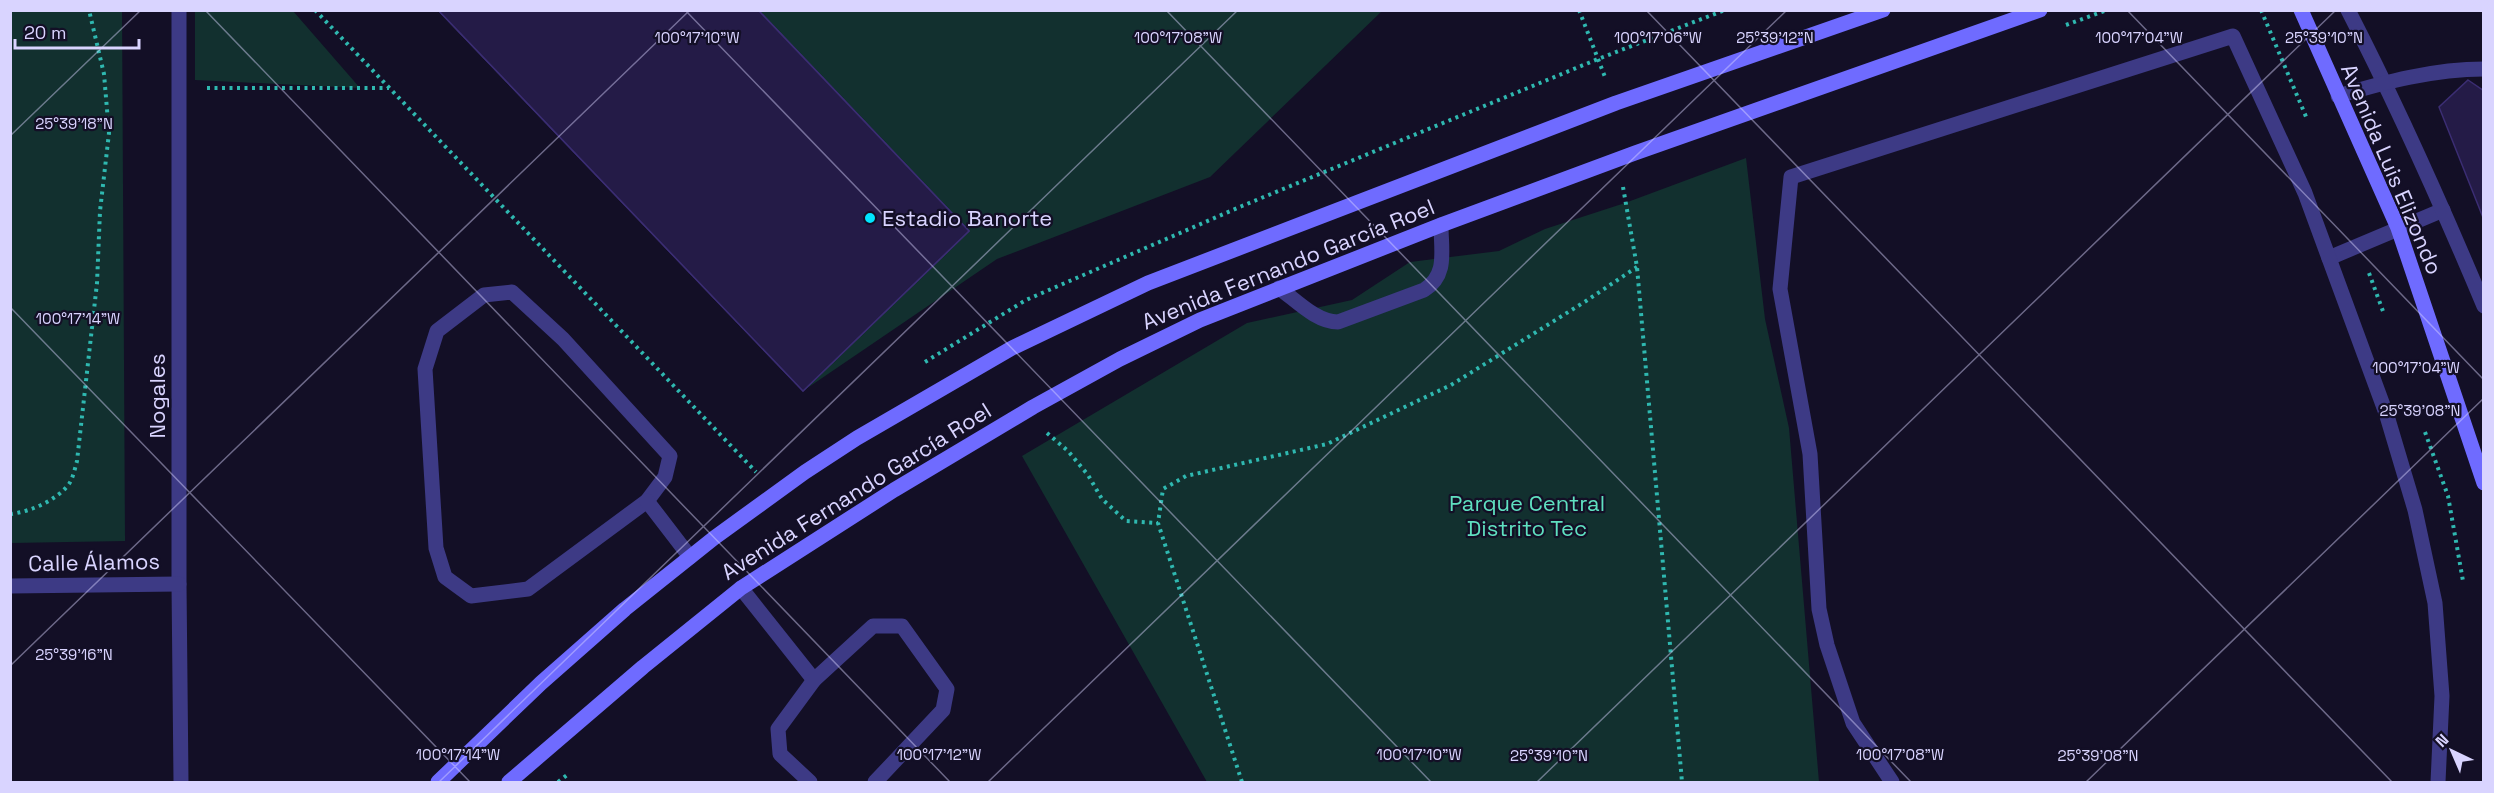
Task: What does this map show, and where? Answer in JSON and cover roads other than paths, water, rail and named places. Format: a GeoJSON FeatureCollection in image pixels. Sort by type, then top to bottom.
{"type":"FeatureCollection","features":[{"type":"Feature","properties":{"kind":"street","name":"Nogales"},"geometry":{"type":"LineString","coordinates":[[179,10],[181,783]]}},
{"type":"Feature","properties":{"kind":"street","name":"Avenida Fernando García Roel"},"geometry":{"type":"LineString","coordinates":[[438,783],[541,683],[625,609],[690,557],[776,493],[857,438],[1012,348],[1148,283],[1616,103],[1882,10]]}},
{"type":"Feature","properties":{"kind":"street","name":"Avenida Fernando García Roel"},"geometry":{"type":"LineString","coordinates":[[510,783],[643,667],[741,588],[886,495],[1033,407],[1120,359],[1200,320],[1441,225],[1635,153],[2040,10]]}},
{"type":"Feature","properties":{"kind":"street","name":"Avenida Luis Elizondo"},"geometry":{"type":"LineString","coordinates":[[2301,10],[2398,228],[2484,483]]}},
{"type":"Feature","properties":{"kind":"street","name":"Avenida Luis Elizondo"},"geometry":{"type":"LineString","coordinates":[[2348,10],[2385,82],[2484,306]]}},
{"type":"Feature","properties":{"kind":"street"},"geometry":{"type":"LineString","coordinates":[[1892,783],[1853,723],[1827,645],[1819,609],[1810,454],[1780,289],[1791,177],[2233,36],[2305,193],[2387,416],[2415,510],[2432,591],[2442,696],[2438,783]]}},
{"type":"Feature","properties":{"kind":"street"},"geometry":{"type":"LineString","coordinates":[[2338,96],[2385,82],[2464,69],[2484,69]]}},
{"type":"Feature","properties":{"kind":"street"},"geometry":{"type":"LineString","coordinates":[[2329,258],[2443,210]]}},
{"type":"Feature","properties":{"kind":"street"},"geometry":{"type":"LineString","coordinates":[[1279,288],[1312,313],[1331,322],[1338,322],[1424,290],[1432,285],[1441,273],[1441,225]]}},
{"type":"Feature","properties":{"kind":"street"},"geometry":{"type":"LineString","coordinates":[[512,292],[563,339],[670,456],[664,477],[647,501],[528,589],[471,596],[445,577],[436,548],[424,369],[437,331],[483,295],[512,292]]}},
{"type":"Feature","properties":{"kind":"street"},"geometry":{"type":"LineString","coordinates":[[647,501],[690,557]]}},
{"type":"Feature","properties":{"kind":"street","name":"Calle Álamos"},"geometry":{"type":"LineString","coordinates":[[10,586],[179,584]]}},
{"type":"Feature","properties":{"kind":"street"},"geometry":{"type":"LineString","coordinates":[[741,588],[814,680]]}},
{"type":"Feature","properties":{"kind":"street"},"geometry":{"type":"LineString","coordinates":[[810,783],[780,754],[778,729],[814,680],[873,626],[902,626],[946,689],[943,710],[875,783]]}},
{"type":"Feature","properties":{"kind":"place","name":"Estadio Banorte"},"geometry":{"type":"Point","coordinates":[870,218]}},
{"type":"Feature","properties":{"kind":"park label","name":"Parque Central Distrito Tec"},"geometry":{"type":"Point","coordinates":[1527,516]}}]}
